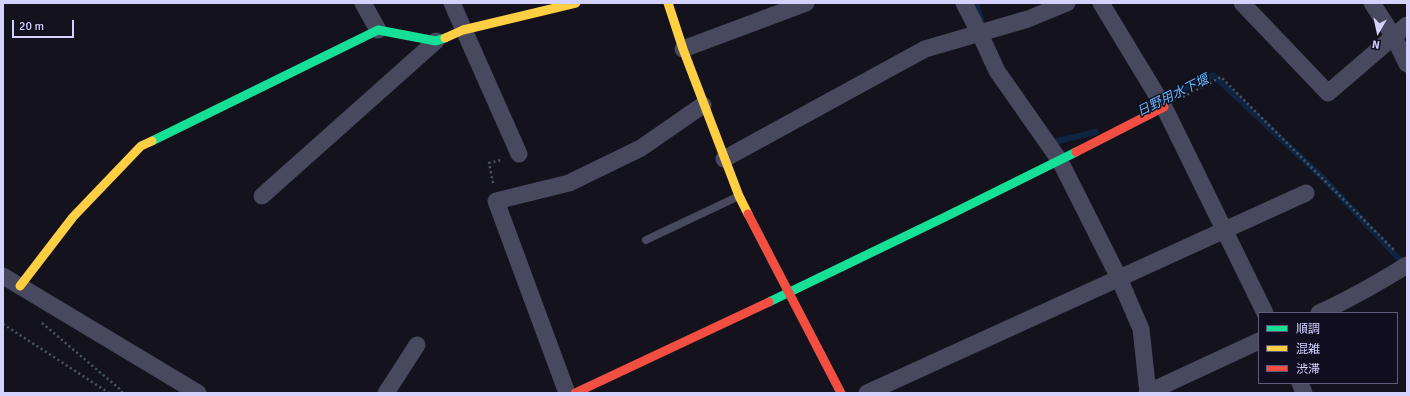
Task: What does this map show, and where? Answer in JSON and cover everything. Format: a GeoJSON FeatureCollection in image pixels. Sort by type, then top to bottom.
{"type":"FeatureCollection","features":[{"type":"Feature","properties":{"kind":"street"},"geometry":{"type":"LineString","coordinates":[[363,3],[378,30]]}},
{"type":"Feature","properties":{"kind":"street"},"geometry":{"type":"LineString","coordinates":[[452,3],[519,154]]}},
{"type":"Feature","properties":{"kind":"street"},"geometry":{"type":"LineString","coordinates":[[262,196],[436,41],[463,30],[537,7],[576,3]]}},
{"type":"Feature","properties":{"kind":"street"},"geometry":{"type":"LineString","coordinates":[[668,3],[703,105],[739,196],[841,393]]}},
{"type":"Feature","properties":{"kind":"street"},"geometry":{"type":"LineString","coordinates":[[683,49],[806,3]]}},
{"type":"Feature","properties":{"kind":"street"},"geometry":{"type":"LineString","coordinates":[[964,3],[997,71],[1060,161],[1119,278],[1141,329],[1148,393],[1258,341]]}},
{"type":"Feature","properties":{"kind":"street"},"geometry":{"type":"LineString","coordinates":[[724,159],[925,49],[1028,19],[1067,3]]}},
{"type":"Feature","properties":{"kind":"street"},"geometry":{"type":"LineString","coordinates":[[1101,3],[1164,106],[1265,312]]}},
{"type":"Feature","properties":{"kind":"street"},"geometry":{"type":"LineString","coordinates":[[1242,3],[1328,93],[1407,25]]}},
{"type":"Feature","properties":{"kind":"street"},"geometry":{"type":"LineString","coordinates":[[1372,3],[1394,37],[1407,64]]}},
{"type":"Feature","properties":{"kind":"street"},"geometry":{"type":"LineString","coordinates":[[20,286],[73,218],[141,146],[378,30],[436,41]]}},
{"type":"Feature","properties":{"kind":"street"},"geometry":{"type":"LineString","coordinates":[[567,393],[496,201],[569,183],[641,148],[703,105]]}},
{"type":"Feature","properties":{"kind":"street"},"geometry":{"type":"LineString","coordinates":[[575,393],[788,293],[1060,161],[1164,106]]}},
{"type":"Feature","properties":{"kind":"street"},"geometry":{"type":"LineString","coordinates":[[867,393],[1306,193]]}},
{"type":"Feature","properties":{"kind":"street"},"geometry":{"type":"LineString","coordinates":[[1321,312],[1356,296],[1407,265]]}},
{"type":"Feature","properties":{"kind":"street"},"geometry":{"type":"LineString","coordinates":[[3,276],[198,393]]}},
{"type":"Feature","properties":{"kind":"street"},"geometry":{"type":"LineString","coordinates":[[386,393],[417,345]]}},
{"type":"Feature","properties":{"kind":"lane"},"geometry":{"type":"LineString","coordinates":[[646,240],[739,196]]}},
{"type":"Feature","properties":{"kind":"path"},"geometry":{"type":"LineString","coordinates":[[1164,106],[1221,77],[1396,252]]}},
{"type":"Feature","properties":{"kind":"path"},"geometry":{"type":"LineString","coordinates":[[496,201],[489,163],[519,154]]}},
{"type":"Feature","properties":{"kind":"path"},"geometry":{"type":"LineString","coordinates":[[36,319],[122,391],[122,393]]}},
{"type":"Feature","properties":{"kind":"path"},"geometry":{"type":"LineString","coordinates":[[3,324],[109,393]]}},
{"type":"Feature","properties":{"kind":"waterway","name":"日野用水下堰"},"geometry":{"type":"LineString","coordinates":[[976,3],[981,20]]}},
{"type":"Feature","properties":{"kind":"waterway","name":"日野用水下堰"},"geometry":{"type":"LineString","coordinates":[[1162,100],[1213,75],[1324,179],[1405,265]]}},
{"type":"Feature","properties":{"kind":"waterway","name":"日野用水下堰"},"geometry":{"type":"LineString","coordinates":[[1049,143],[1096,132]]}},
{"type":"Feature","properties":{"kind":"traffic: fast"},"geometry":{"type":"LineString","coordinates":[[152,141],[378,30],[436,41],[445,38]]}},
{"type":"Feature","properties":{"kind":"traffic: fast"},"geometry":{"type":"LineString","coordinates":[[769,302],[1076,152]]}},
{"type":"Feature","properties":{"kind":"traffic: slow"},"geometry":{"type":"LineString","coordinates":[[445,38],[463,30],[576,3]]}},
{"type":"Feature","properties":{"kind":"traffic: slow"},"geometry":{"type":"LineString","coordinates":[[668,3],[683,49],[739,196],[748,214]]}},
{"type":"Feature","properties":{"kind":"traffic: slow"},"geometry":{"type":"LineString","coordinates":[[20,286],[73,217],[141,146],[152,141]]}},
{"type":"Feature","properties":{"kind":"traffic: jam"},"geometry":{"type":"LineString","coordinates":[[1076,152],[1164,107]]}},
{"type":"Feature","properties":{"kind":"traffic: jam"},"geometry":{"type":"LineString","coordinates":[[748,214],[841,393]]}},
{"type":"Feature","properties":{"kind":"traffic: jam"},"geometry":{"type":"LineString","coordinates":[[575,393],[769,302]]}}]}
